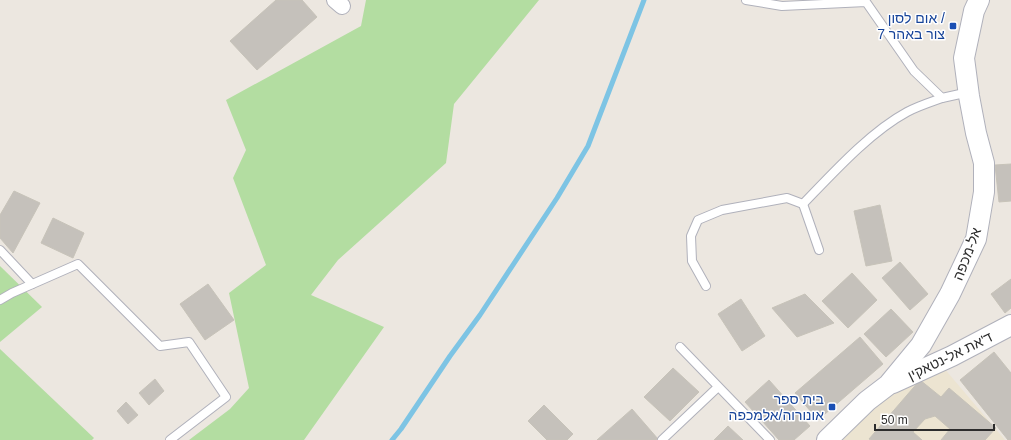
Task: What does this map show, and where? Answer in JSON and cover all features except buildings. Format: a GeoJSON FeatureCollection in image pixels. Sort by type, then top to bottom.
{"type":"FeatureCollection","features":[{"type":"Feature","properties":{"kind":"street","name":"אל-מכפה"},"geometry":{"type":"LineString","coordinates":[[827,440],[867,401],[888,385],[921,345],[950,294],[976,239],[984,192],[984,163],[976,134],[964,58],[974,11],[979,0]]}},
{"type":"Feature","properties":{"kind":"street","name":"ד'את אל-נטאקין"},"geometry":{"type":"LineString","coordinates":[[888,385],[952,356],[1011,325]]}},
{"type":"Feature","properties":{"kind":"lane"},"geometry":{"type":"LineString","coordinates":[[746,0],[782,6],[866,2],[914,71],[942,98]]}},
{"type":"Feature","properties":{"kind":"lane"},"geometry":{"type":"LineString","coordinates":[[803,204],[836,170],[879,131],[908,111],[942,98],[969,92]]}},
{"type":"Feature","properties":{"kind":"lane"},"geometry":{"type":"LineString","coordinates":[[706,286],[692,261],[691,236],[698,220],[722,210],[787,198],[803,204]]}},
{"type":"Feature","properties":{"kind":"lane"},"geometry":{"type":"LineString","coordinates":[[803,204],[819,250]]}},
{"type":"Feature","properties":{"kind":"lane"},"geometry":{"type":"LineString","coordinates":[[0,250],[32,284]]}},
{"type":"Feature","properties":{"kind":"lane"},"geometry":{"type":"LineString","coordinates":[[0,300],[12,293],[78,264],[160,346],[189,342],[226,396],[170,440]]}},
{"type":"Feature","properties":{"kind":"lane"},"geometry":{"type":"LineString","coordinates":[[680,347],[770,440]]}},
{"type":"Feature","properties":{"kind":"lane"},"geometry":{"type":"LineString","coordinates":[[662,440],[718,387]]}},
{"type":"Feature","properties":{"kind":"shaded area"},"geometry":{"type":"Polygon","coordinates":[[[943,367],[1005,440],[838,440],[891,390],[943,367]]]}},
{"type":"Feature","properties":{"kind":"green space"},"geometry":{"type":"Polygon","coordinates":[[[366,0],[539,0],[454,104],[446,163],[338,260],[311,295],[384,327],[304,440],[189,440],[230,409],[249,388],[229,293],[266,265],[233,178],[246,150],[226,100],[361,26],[366,0]]]}},
{"type":"Feature","properties":{"kind":"green space"},"geometry":{"type":"Polygon","coordinates":[[[0,266],[42,307],[0,342],[0,266]]]}},
{"type":"Feature","properties":{"kind":"green space"},"geometry":{"type":"Polygon","coordinates":[[[0,349],[94,438],[92,440],[0,440],[0,349]]]}},
{"type":"Feature","properties":{"kind":"waterway"},"geometry":{"type":"LineString","coordinates":[[392,440],[480,315],[557,198],[588,146],[644,0]]}},
{"type":"Feature","properties":{"kind":"place","name":"אום לסון / צור באהר 7"},"geometry":{"type":"Point","coordinates":[953,26]}},
{"type":"Feature","properties":{"kind":"place","name":"בית ספר אונורוה/אלמכפה"},"geometry":{"type":"Point","coordinates":[832,407]}}]}
